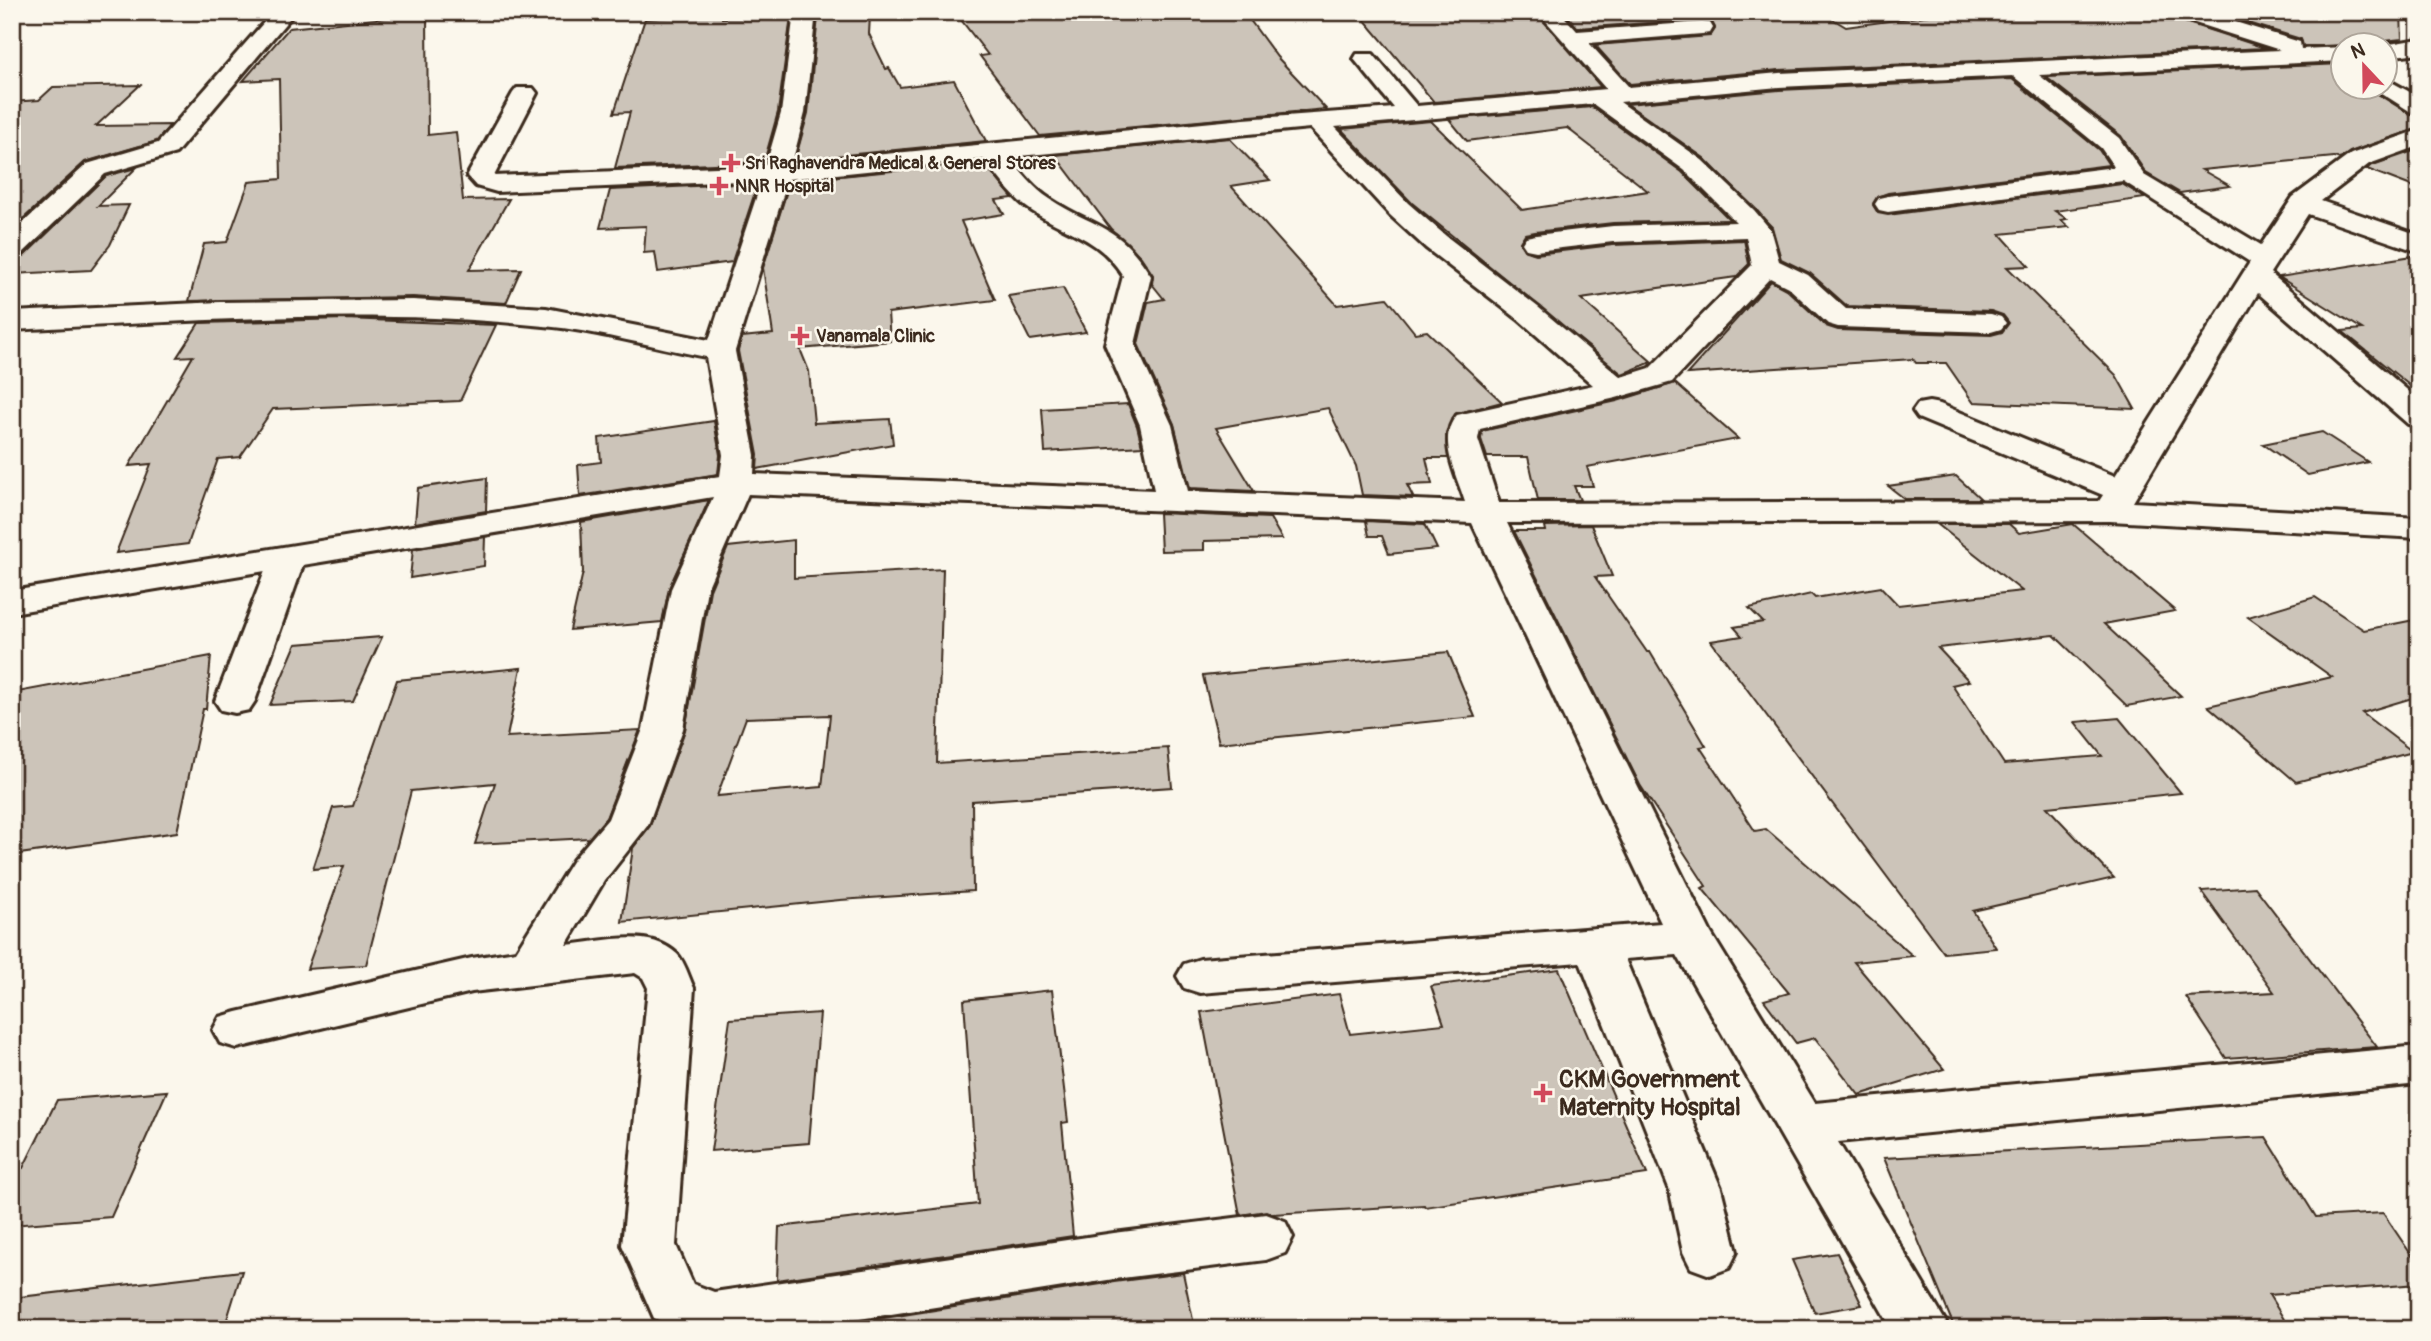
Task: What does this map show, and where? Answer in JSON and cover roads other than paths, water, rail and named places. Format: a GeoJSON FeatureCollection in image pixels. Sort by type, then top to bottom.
{"type":"FeatureCollection","features":[{"type":"Feature","properties":{"kind":"street"},"geometry":{"type":"LineString","coordinates":[[12,248],[96,169],[167,148],[285,12]]}},
{"type":"Feature","properties":{"kind":"street"},"geometry":{"type":"LineString","coordinates":[[531,966],[588,871],[627,825],[663,729],[689,589],[736,483],[739,455],[720,351],[793,113],[805,12]]}},
{"type":"Feature","properties":{"kind":"street"},"geometry":{"type":"LineString","coordinates":[[1548,12],[1572,38],[1610,95],[1693,165],[1757,229],[1766,265],[1798,281],[1838,318],[1991,323]]}},
{"type":"Feature","properties":{"kind":"street"},"geometry":{"type":"LineString","coordinates":[[2180,12],[2330,57]]}},
{"type":"Feature","properties":{"kind":"street"},"geometry":{"type":"LineString","coordinates":[[1572,38],[1702,28]]}},
{"type":"Feature","properties":{"kind":"street"},"geometry":{"type":"LineString","coordinates":[[2400,48],[2419,46]]}},
{"type":"Feature","properties":{"kind":"street"},"geometry":{"type":"LineString","coordinates":[[1365,59],[1411,114]]}},
{"type":"Feature","properties":{"kind":"street"},"geometry":{"type":"LineString","coordinates":[[525,93],[480,176],[485,181],[497,184],[777,172],[990,150],[1779,80],[2330,59]]}},
{"type":"Feature","properties":{"kind":"street"},"geometry":{"type":"LineString","coordinates":[[2018,70],[2110,143],[2136,180],[2261,267],[2419,417]]}},
{"type":"Feature","properties":{"kind":"street"},"geometry":{"type":"LineString","coordinates":[[2400,95],[2419,107]]}},
{"type":"Feature","properties":{"kind":"street"},"geometry":{"type":"LineString","coordinates":[[1315,121],[1399,209],[1427,234],[1528,313],[1616,389]]}},
{"type":"Feature","properties":{"kind":"street"},"geometry":{"type":"LineString","coordinates":[[2116,501],[2302,203],[2360,159],[2419,137]]}},
{"type":"Feature","properties":{"kind":"street"},"geometry":{"type":"LineString","coordinates":[[990,150],[1026,192],[1041,205],[1109,239],[1127,258],[1137,276],[1119,344],[1156,425],[1173,500]]}},
{"type":"Feature","properties":{"kind":"street"},"geometry":{"type":"LineString","coordinates":[[1888,204],[2130,173]]}},
{"type":"Feature","properties":{"kind":"street"},"geometry":{"type":"LineString","coordinates":[[2302,203],[2419,243]]}},
{"type":"Feature","properties":{"kind":"street"},"geometry":{"type":"LineString","coordinates":[[1536,243],[1613,234],[1757,229]]}},
{"type":"Feature","properties":{"kind":"street"},"geometry":{"type":"LineString","coordinates":[[1766,265],[1661,375],[1616,389],[1468,422],[1462,439],[1485,513],[1690,937],[1922,1329]]}},
{"type":"Feature","properties":{"kind":"street"},"geometry":{"type":"LineString","coordinates":[[12,321],[219,311],[413,309],[546,317],[720,351]]}},
{"type":"Feature","properties":{"kind":"street"},"geometry":{"type":"LineString","coordinates":[[1929,411],[2116,501]]}},
{"type":"Feature","properties":{"kind":"street"},"geometry":{"type":"LineString","coordinates":[[12,602],[736,483],[1485,513],[2116,501],[2419,528]]}},
{"type":"Feature","properties":{"kind":"street"},"geometry":{"type":"LineString","coordinates":[[235,701],[288,556]]}},
{"type":"Feature","properties":{"kind":"street"},"geometry":{"type":"LineString","coordinates":[[1200,976],[1690,937]]}},
{"type":"Feature","properties":{"kind":"street"},"geometry":{"type":"LineString","coordinates":[[1596,944],[1695,1188],[1710,1252]]}},
{"type":"Feature","properties":{"kind":"street"},"geometry":{"type":"LineString","coordinates":[[237,1030],[472,975],[643,955],[661,967],[671,988],[649,1245],[673,1301],[713,1317],[1114,1256],[1266,1237]]}},
{"type":"Feature","properties":{"kind":"street"},"geometry":{"type":"LineString","coordinates":[[1800,1125],[2419,1065]]}},
{"type":"Feature","properties":{"kind":"place","name":"Sri Raghavendra Medical & General Stores"},"geometry":{"type":"Point","coordinates":[731,163]}},
{"type":"Feature","properties":{"kind":"place","name":"NNR Hospital"},"geometry":{"type":"Point","coordinates":[719,186]}},
{"type":"Feature","properties":{"kind":"place","name":"Vanamala Clinic"},"geometry":{"type":"Point","coordinates":[800,336]}},
{"type":"Feature","properties":{"kind":"place","name":"CKM Government Maternity Hospital"},"geometry":{"type":"Point","coordinates":[1543,1093]}}]}
